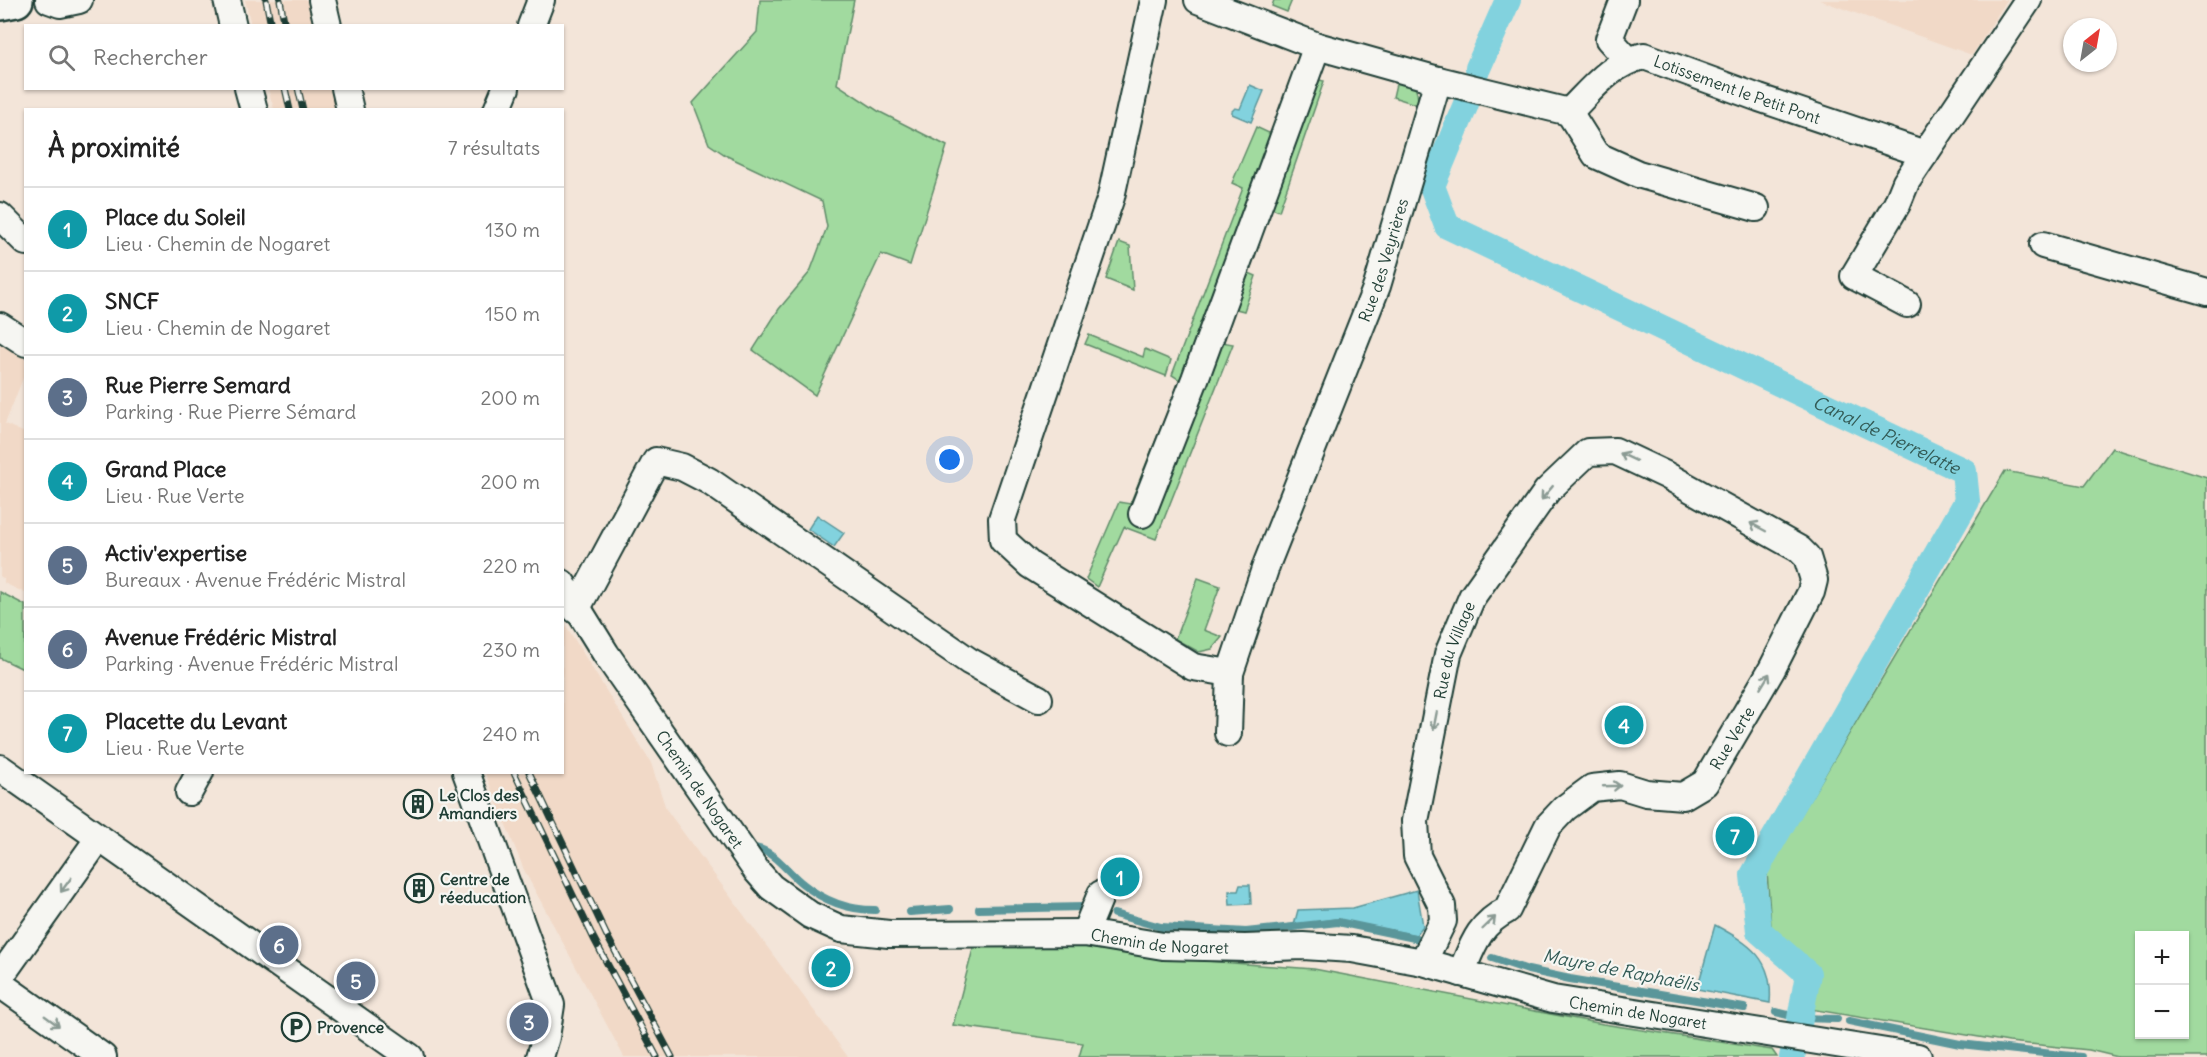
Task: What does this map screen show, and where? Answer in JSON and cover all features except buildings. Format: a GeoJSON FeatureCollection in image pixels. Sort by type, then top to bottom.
{"type":"FeatureCollection","features":[{"type":"Feature","properties":{"kind":"main road"},"geometry":{"type":"LineString","coordinates":[[0,3],[16,0]]}},
{"type":"Feature","properties":{"kind":"street"},"geometry":{"type":"LineString","coordinates":[[49,0],[60,4],[79,0]]}},
{"type":"Feature","properties":{"kind":"street"},"geometry":{"type":"LineString","coordinates":[[227,0],[233,24]]}},
{"type":"Feature","properties":{"kind":"street"},"geometry":{"type":"LineString","coordinates":[[322,0],[328,24]]}},
{"type":"Feature","properties":{"kind":"street"},"geometry":{"type":"LineString","coordinates":[[532,24],[541,0]]}},
{"type":"Feature","properties":{"kind":"street"},"geometry":{"type":"LineString","coordinates":[[1154,0],[1111,197],[1002,519],[1003,540],[1030,565],[1193,667],[1230,673]]}},
{"type":"Feature","properties":{"kind":"street"},"geometry":{"type":"LineString","coordinates":[[1198,0],[1317,46],[1438,80],[1569,112],[1596,155],[1638,174],[1756,208]]}},
{"type":"Feature","properties":{"kind":"street"},"geometry":{"type":"LineString","coordinates":[[1569,112],[1606,73],[1627,59],[1609,39],[1624,0]]}},
{"type":"Feature","properties":{"kind":"street"},"geometry":{"type":"LineString","coordinates":[[1907,304],[1854,276],[1897,204],[1906,182],[2028,0]]}},
{"type":"Feature","properties":{"kind":"street"},"geometry":{"type":"LineString","coordinates":[[1142,514],[1195,379],[1317,46]]}},
{"type":"Feature","properties":{"kind":"street","name":"Lotissement le Petit Pont"},"geometry":{"type":"LineString","coordinates":[[1627,59],[1644,56],[1925,154]]}},
{"type":"Feature","properties":{"kind":"street","name":"Rue des Veyrières"},"geometry":{"type":"LineString","coordinates":[[1228,733],[1230,673],[1267,562],[1377,286],[1438,80]]}},
{"type":"Feature","properties":{"kind":"street"},"geometry":{"type":"LineString","coordinates":[[249,90],[253,108]]}},
{"type":"Feature","properties":{"kind":"street"},"geometry":{"type":"LineString","coordinates":[[345,90],[350,108]]}},
{"type":"Feature","properties":{"kind":"street"},"geometry":{"type":"LineString","coordinates":[[498,108],[505,90]]}},
{"type":"Feature","properties":{"kind":"street"},"geometry":{"type":"LineString","coordinates":[[0,216],[24,240]]}},
{"type":"Feature","properties":{"kind":"street"},"geometry":{"type":"LineString","coordinates":[[2043,245],[2207,292]]}},
{"type":"Feature","properties":{"kind":"street"},"geometry":{"type":"LineString","coordinates":[[0,326],[24,342]]}},
{"type":"Feature","properties":{"kind":"street","name":"Rue du Village"},"geometry":{"type":"LineString","coordinates":[[1423,962],[1443,921],[1442,906],[1417,856],[1415,821],[1448,654],[1472,597],[1547,491],[1588,452],[1615,451],[1666,475]]}},
{"type":"Feature","properties":{"kind":"street"},"geometry":{"type":"LineString","coordinates":[[576,610],[656,461],[682,467],[709,481],[969,661],[1039,699]]}},
{"type":"Feature","properties":{"kind":"street","name":"Rue Verte"},"geometry":{"type":"LineString","coordinates":[[1461,973],[1478,933],[1495,916],[1507,910],[1548,826],[1565,808],[1592,788],[1620,785],[1646,793],[1683,796],[1705,783],[1772,669],[1811,592],[1813,570],[1799,549],[1666,475]]}},
{"type":"Feature","properties":{"kind":"street","name":"Chemin de Nogaret"},"geometry":{"type":"LineString","coordinates":[[564,587],[576,610],[756,870],[771,887],[810,915],[841,928],[890,933],[1085,933],[1164,946],[1245,948],[1303,946],[1352,949],[1423,962],[1542,996],[1591,1006],[1918,1057]]}},
{"type":"Feature","properties":{"kind":"street"},"geometry":{"type":"LineString","coordinates":[[0,768],[394,1052]]}},
{"type":"Feature","properties":{"kind":"street"},"geometry":{"type":"LineString","coordinates":[[467,774],[551,1005],[540,1057]]}},
{"type":"Feature","properties":{"kind":"street"},"geometry":{"type":"LineString","coordinates":[[0,977],[99,838]]}},
{"type":"Feature","properties":{"kind":"street"},"geometry":{"type":"LineString","coordinates":[[1085,933],[1101,894]]}},
{"type":"Feature","properties":{"kind":"street"},"geometry":{"type":"LineString","coordinates":[[0,984],[103,1057]]}},
{"type":"Feature","properties":{"kind":"shaded area"},"geometry":{"type":"Polygon","coordinates":[[[245,0],[311,0],[317,24],[251,24],[245,0]]]}},
{"type":"Feature","properties":{"kind":"shaded area"},"geometry":{"type":"Polygon","coordinates":[[[1819,0],[2007,0],[1972,55],[1819,0]]]}},
{"type":"Feature","properties":{"kind":"shaded area"},"geometry":{"type":"Polygon","coordinates":[[[268,90],[331,90],[336,108],[274,108],[268,90]]]}},
{"type":"Feature","properties":{"kind":"shaded area"},"geometry":{"type":"Polygon","coordinates":[[[0,343],[24,358],[24,376],[5,424],[24,433],[24,593],[4,583],[4,579],[0,576],[0,343]]]}},
{"type":"Feature","properties":{"kind":"shaded area"},"geometry":{"type":"Polygon","coordinates":[[[564,623],[651,763],[666,809],[848,1057],[624,1057],[524,870],[485,774],[564,774],[564,623]]]}},
{"type":"Feature","properties":{"kind":"green space"},"geometry":{"type":"Polygon","coordinates":[[[760,0],[854,0],[837,84],[878,111],[947,146],[910,265],[881,254],[815,395],[753,350],[779,309],[810,272],[827,227],[822,201],[727,156],[709,144],[693,103],[757,32],[760,0]]]}},
{"type":"Feature","properties":{"kind":"green space"},"geometry":{"type":"Polygon","coordinates":[[[1274,0],[1292,0],[1287,12],[1272,6],[1274,0]]]}},
{"type":"Feature","properties":{"kind":"green space"},"geometry":{"type":"Polygon","coordinates":[[[1297,75],[1324,81],[1279,211],[1265,205],[1242,270],[1256,276],[1244,311],[1228,307],[1216,341],[1233,344],[1156,539],[1124,527],[1097,587],[1086,579],[1119,502],[1130,504],[1180,380],[1172,375],[1243,188],[1232,183],[1256,127],[1273,135],[1297,75]]]}},
{"type":"Feature","properties":{"kind":"green space"},"geometry":{"type":"Polygon","coordinates":[[[1398,75],[1414,86],[1418,105],[1393,97],[1398,75]]]}},
{"type":"Feature","properties":{"kind":"green space"},"geometry":{"type":"Polygon","coordinates":[[[1119,242],[1130,246],[1133,290],[1106,279],[1119,242]]]}},
{"type":"Feature","properties":{"kind":"green space"},"geometry":{"type":"Polygon","coordinates":[[[1089,335],[1143,357],[1145,349],[1171,360],[1166,376],[1085,344],[1089,335]]]}},
{"type":"Feature","properties":{"kind":"green space"},"geometry":{"type":"Polygon","coordinates":[[[2112,448],[2207,478],[2207,1057],[2118,1057],[2089,1050],[2009,1042],[1810,1009],[1819,972],[1771,927],[1767,872],[2005,471],[2084,486],[2112,448]]]}},
{"type":"Feature","properties":{"kind":"green space"},"geometry":{"type":"Polygon","coordinates":[[[1198,578],[1220,586],[1204,630],[1222,637],[1212,649],[1199,652],[1175,639],[1198,578]]]}},
{"type":"Feature","properties":{"kind":"green space"},"geometry":{"type":"Polygon","coordinates":[[[0,592],[24,604],[24,670],[0,658],[0,592]]]}},
{"type":"Feature","properties":{"kind":"green space"},"geometry":{"type":"Polygon","coordinates":[[[974,945],[1076,946],[1153,957],[1314,969],[1603,1024],[1772,1050],[1777,1057],[1079,1057],[1083,1043],[953,1025],[974,945]]]}},
{"type":"Feature","properties":{"kind":"water"},"geometry":{"type":"Polygon","coordinates":[[[1250,85],[1264,91],[1251,122],[1232,114],[1235,108],[1240,109],[1250,85]]]}},
{"type":"Feature","properties":{"kind":"water"},"geometry":{"type":"Polygon","coordinates":[[[817,515],[844,533],[834,547],[808,529],[817,515]]]}},
{"type":"Feature","properties":{"kind":"water"},"geometry":{"type":"Polygon","coordinates":[[[1240,885],[1250,885],[1251,904],[1230,905],[1229,891],[1238,891],[1240,885]]]}},
{"type":"Feature","properties":{"kind":"water"},"geometry":{"type":"Polygon","coordinates":[[[1417,890],[1423,926],[1416,935],[1335,919],[1294,925],[1298,910],[1353,908],[1417,890]]]}},
{"type":"Feature","properties":{"kind":"water"},"geometry":{"type":"Polygon","coordinates":[[[1715,925],[1749,946],[1764,964],[1770,988],[1770,1003],[1697,989],[1715,925]]]}},
{"type":"Feature","properties":{"kind":"waterway","name":"Canal de Pierrelatte"},"geometry":{"type":"LineString","coordinates":[[1478,68],[1508,0]]}},
{"type":"Feature","properties":{"kind":"waterway","name":"Canal de Pierrelatte"},"geometry":{"type":"LineString","coordinates":[[1466,104],[1432,186],[1447,226],[1964,471],[1967,501],[1753,875],[1759,931],[1808,974],[1798,1030]]}},
{"type":"Feature","properties":{"kind":"waterway","name":"Mayre de Raphaëlis"},"geometry":{"type":"LineString","coordinates":[[755,848],[769,853],[803,884],[828,900],[855,908],[875,910]]}},
{"type":"Feature","properties":{"kind":"waterway","name":"Mayre de Raphaëlis"},"geometry":{"type":"LineString","coordinates":[[979,909],[1084,907]]}},
{"type":"Feature","properties":{"kind":"waterway","name":"Mayre de Raphaëlis"},"geometry":{"type":"LineString","coordinates":[[910,912],[950,909]]}},
{"type":"Feature","properties":{"kind":"waterway","name":"Mayre de Raphaëlis"},"geometry":{"type":"LineString","coordinates":[[1114,914],[1161,927],[1246,932],[1338,922],[1419,939]]}},
{"type":"Feature","properties":{"kind":"waterway","name":"Mayre de Raphaëlis"},"geometry":{"type":"LineString","coordinates":[[1492,958],[1528,970],[1570,979],[1744,1008]]}},
{"type":"Feature","properties":{"kind":"waterway","name":"Mayre de Raphaëlis"},"geometry":{"type":"LineString","coordinates":[[1776,1012],[1800,1018],[1837,1019]]}},
{"type":"Feature","properties":{"kind":"waterway","name":"Mayre de Raphaëlis"},"geometry":{"type":"LineString","coordinates":[[1849,1021],[1960,1044],[2081,1057]]}},
{"type":"Feature","properties":{"kind":"waterway","name":"Canal de Pierrelatte"},"geometry":{"type":"LineString","coordinates":[[1792,1057],[1794,1048]]}},
{"type":"Feature","properties":{"kind":"railway"},"geometry":{"type":"LineString","coordinates":[[266,0],[271,24]]}},
{"type":"Feature","properties":{"kind":"railway"},"geometry":{"type":"LineString","coordinates":[[280,0],[285,24]]}},
{"type":"Feature","properties":{"kind":"railway"},"geometry":{"type":"LineString","coordinates":[[285,90],[290,108]]}},
{"type":"Feature","properties":{"kind":"railway"},"geometry":{"type":"LineString","coordinates":[[298,90],[303,108]]}},
{"type":"Feature","properties":{"kind":"railway"},"geometry":{"type":"LineString","coordinates":[[515,774],[594,939],[657,1057]]}},
{"type":"Feature","properties":{"kind":"railway"},"geometry":{"type":"LineString","coordinates":[[530,774],[606,934],[672,1057]]}},
{"type":"Feature","properties":{"kind":"place","name":"Grand Place"},"geometry":{"type":"Point","coordinates":[1624,725]}},
{"type":"Feature","properties":{"kind":"place","name":"Le Clos des Amandiers"},"geometry":{"type":"Point","coordinates":[418,804]}},
{"type":"Feature","properties":{"kind":"place","name":"Placette du Levant"},"geometry":{"type":"Point","coordinates":[1735,836]}},
{"type":"Feature","properties":{"kind":"place","name":"Place du Soleil"},"geometry":{"type":"Point","coordinates":[1120,877]}},
{"type":"Feature","properties":{"kind":"place","name":"Centre de réeducation"},"geometry":{"type":"Point","coordinates":[419,888]}},
{"type":"Feature","properties":{"kind":"place","name":"Avenue Frédéric Mistral"},"geometry":{"type":"Point","coordinates":[279,945]}},
{"type":"Feature","properties":{"kind":"place","name":"SNCF"},"geometry":{"type":"Point","coordinates":[831,968]}},
{"type":"Feature","properties":{"kind":"place","name":"Activ'expertise"},"geometry":{"type":"Point","coordinates":[356,981]}},
{"type":"Feature","properties":{"kind":"place","name":"Rue Pierre Semard"},"geometry":{"type":"Point","coordinates":[529,1022]}},
{"type":"Feature","properties":{"kind":"place","name":"Provence"},"geometry":{"type":"Point","coordinates":[296,1027]}}]}
